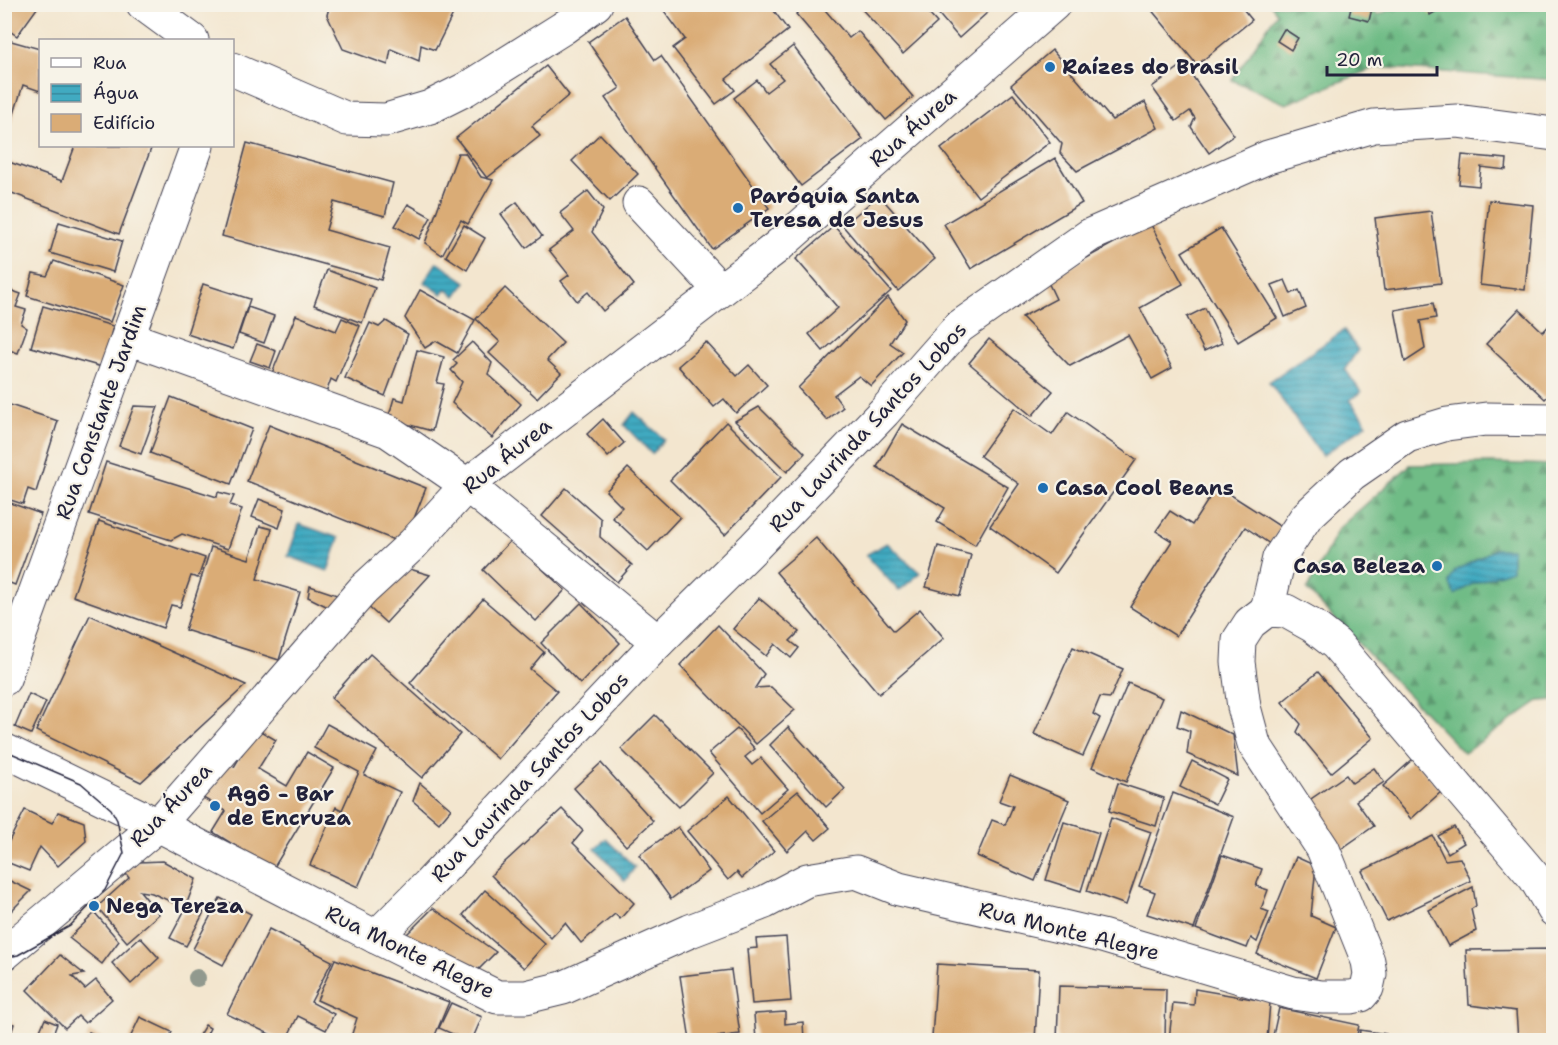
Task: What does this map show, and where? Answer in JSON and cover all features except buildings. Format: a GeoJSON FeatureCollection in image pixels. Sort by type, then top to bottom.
{"type":"FeatureCollection","features":[{"type":"Feature","properties":{"kind":"street"},"geometry":{"type":"LineString","coordinates":[[143,4],[191,39]]}},
{"type":"Feature","properties":{"kind":"street"},"geometry":{"type":"LineString","coordinates":[[234,70],[347,119],[386,120],[430,107],[466,89],[563,28],[596,4]]}},
{"type":"Feature","properties":{"kind":"street","name":"Rua Áurea"},"geometry":{"type":"LineString","coordinates":[[4,954],[158,825],[363,590],[413,544],[467,485],[777,247],[1054,4]]}},
{"type":"Feature","properties":{"kind":"street","name":"Rua Laurinda Santos Lobos"},"geometry":{"type":"LineString","coordinates":[[375,937],[428,885],[658,642],[754,547],[884,412],[959,327],[1090,235],[1268,157],[1374,126],[1457,121],[1554,134]]}},
{"type":"Feature","properties":{"kind":"street","name":"Rua Constante Jardim"},"geometry":{"type":"LineString","coordinates":[[4,679],[197,147]]}},
{"type":"Feature","properties":{"kind":"street"},"geometry":{"type":"LineString","coordinates":[[639,203],[720,290]]}},
{"type":"Feature","properties":{"kind":"street"},"geometry":{"type":"LineString","coordinates":[[129,338],[388,431],[467,485],[658,642]]}},
{"type":"Feature","properties":{"kind":"street"},"geometry":{"type":"LineString","coordinates":[[1554,420],[1486,419],[1447,423],[1407,436],[1352,474],[1306,517],[1279,558],[1268,610],[1286,611],[1313,626],[1336,644],[1534,878],[1554,910]]}},
{"type":"Feature","properties":{"kind":"street","name":"Rua Monte Alegre"},"geometry":{"type":"LineString","coordinates":[[4,750],[158,825],[497,997],[526,997],[563,988],[690,931],[765,902],[807,880],[856,872],[899,889],[1102,936],[1293,993],[1322,997],[1361,995],[1367,988],[1370,974],[1357,930],[1323,849],[1254,744],[1244,707],[1238,662],[1239,640],[1250,622],[1268,610]]}},
{"type":"Feature","properties":{"kind":"green space"},"geometry":{"type":"Polygon","coordinates":[[[1271,5],[1362,5],[1378,15],[1401,5],[1553,5],[1553,80],[1376,67],[1286,104],[1232,80],[1277,13],[1271,5]]]}},
{"type":"Feature","properties":{"kind":"green space"},"geometry":{"type":"Polygon","coordinates":[[[1490,463],[1553,465],[1553,700],[1539,701],[1464,753],[1307,590],[1338,529],[1410,465],[1490,463]]]}},
{"type":"Feature","properties":{"kind":"water"},"geometry":{"type":"Polygon","coordinates":[[[437,262],[466,282],[456,296],[446,289],[442,294],[424,282],[437,262]]]}},
{"type":"Feature","properties":{"kind":"water"},"geometry":{"type":"Polygon","coordinates":[[[1344,330],[1358,350],[1345,369],[1361,392],[1350,400],[1367,424],[1322,456],[1269,382],[1344,330]]]}},
{"type":"Feature","properties":{"kind":"water"},"geometry":{"type":"Polygon","coordinates":[[[634,412],[664,439],[652,454],[624,425],[634,412]]]}},
{"type":"Feature","properties":{"kind":"water"},"geometry":{"type":"Polygon","coordinates":[[[299,524],[339,538],[328,571],[288,556],[299,524]]]}},
{"type":"Feature","properties":{"kind":"water"},"geometry":{"type":"Polygon","coordinates":[[[887,543],[920,573],[899,591],[866,555],[887,543]]]}},
{"type":"Feature","properties":{"kind":"water"},"geometry":{"type":"Polygon","coordinates":[[[1495,549],[1512,549],[1512,570],[1472,584],[1455,595],[1449,582],[1455,571],[1495,549]]]}},
{"type":"Feature","properties":{"kind":"water"},"geometry":{"type":"Polygon","coordinates":[[[606,839],[635,867],[625,881],[595,848],[606,839]]]}},
{"type":"Feature","properties":{"kind":"tram line"},"geometry":{"type":"LineString","coordinates":[[4,750],[81,783],[111,809],[117,820],[124,853],[105,890],[70,926],[18,955],[4,958]]}},
{"type":"Feature","properties":{"kind":"place","name":"Raízes do Brasil"},"geometry":{"type":"Point","coordinates":[1050,67]}},
{"type":"Feature","properties":{"kind":"place","name":"Paróquia Santa Teresa de Jesus"},"geometry":{"type":"Point","coordinates":[738,208]}},
{"type":"Feature","properties":{"kind":"place","name":"Casa Cool Beans"},"geometry":{"type":"Point","coordinates":[1043,488]}},
{"type":"Feature","properties":{"kind":"place","name":"Casa Beleza"},"geometry":{"type":"Point","coordinates":[1437,566]}},
{"type":"Feature","properties":{"kind":"place","name":"Agô - Bar de Encruza"},"geometry":{"type":"Point","coordinates":[215,806]}},
{"type":"Feature","properties":{"kind":"place","name":"Nega Tereza"},"geometry":{"type":"Point","coordinates":[94,906]}}]}
